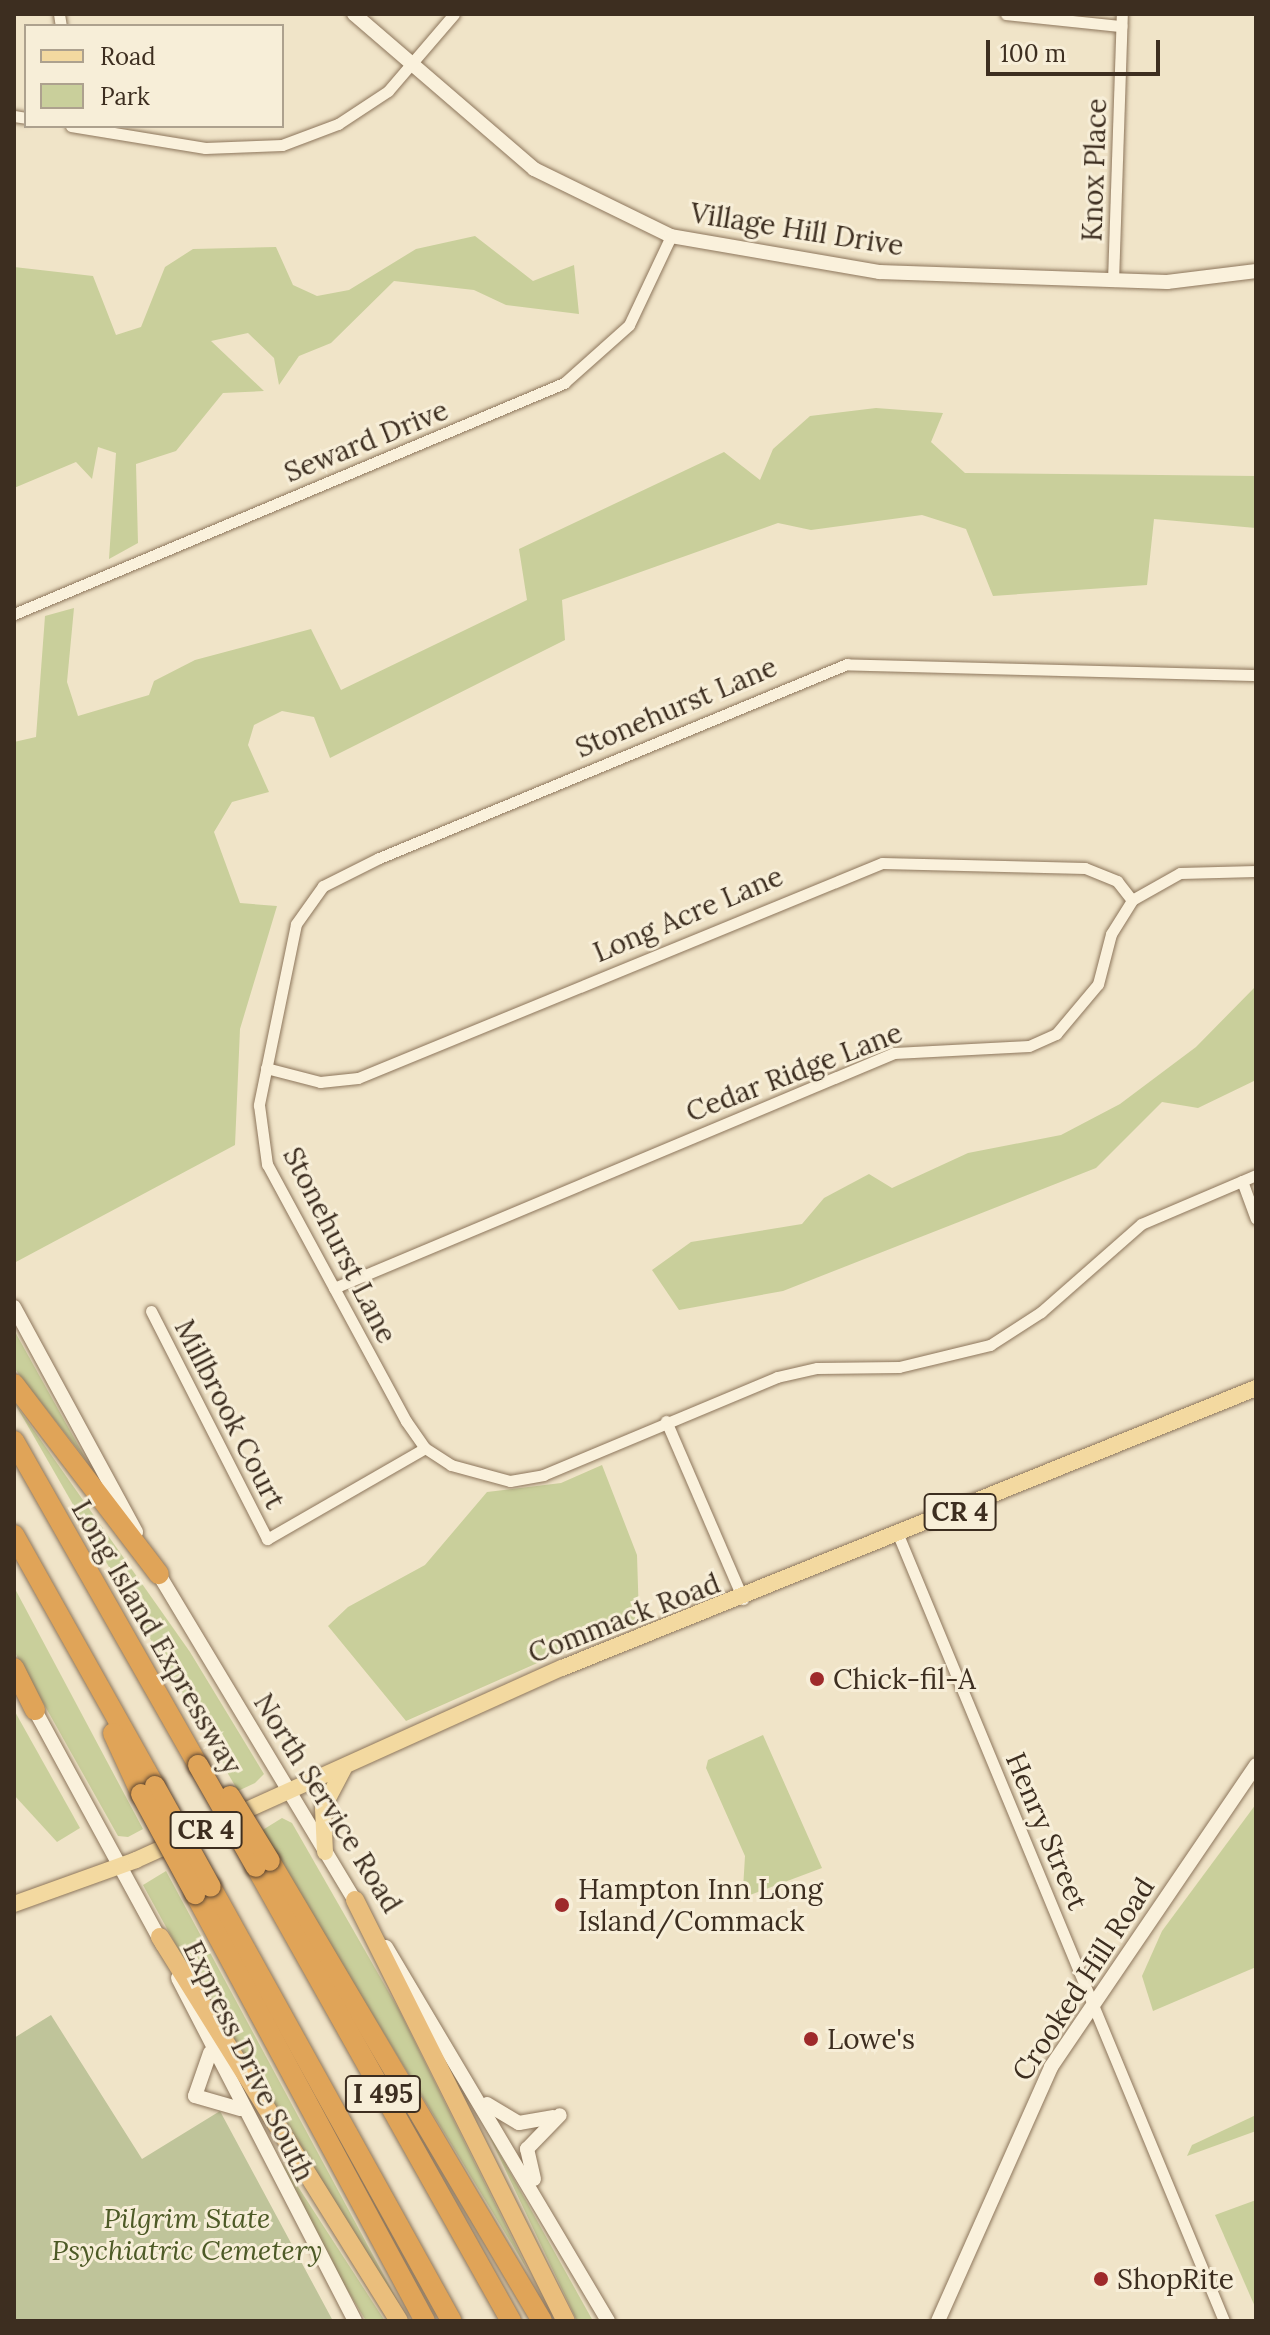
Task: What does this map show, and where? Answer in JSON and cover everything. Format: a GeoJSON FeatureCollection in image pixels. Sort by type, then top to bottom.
{"type":"FeatureCollection","features":[{"type":"Feature","properties":{"kind":"highway"},"geometry":{"type":"LineString","coordinates":[[14,1384],[159,1574]]}},
{"type":"Feature","properties":{"kind":"highway","name":"Long Island Expressway"},"geometry":{"type":"LineString","coordinates":[[14,1441],[123,1635],[263,1864]]}},
{"type":"Feature","properties":{"kind":"highway","name":"I 495"},"geometry":{"type":"LineString","coordinates":[[14,1535],[82,1655],[148,1790],[203,1890],[452,2321]]}},
{"type":"Feature","properties":{"kind":"highway"},"geometry":{"type":"LineString","coordinates":[[14,1668],[35,1710]]}},
{"type":"Feature","properties":{"kind":"highway"},"geometry":{"type":"LineString","coordinates":[[263,1864],[542,2321]]}},
{"type":"Feature","properties":{"kind":"highway","name":"I 495"},"geometry":{"type":"LineString","coordinates":[[263,1864],[511,2321]]}},
{"type":"Feature","properties":{"kind":"highway"},"geometry":{"type":"LineString","coordinates":[[203,1890],[425,2321]]}},
{"type":"Feature","properties":{"kind":"highway"},"geometry":{"type":"LineString","coordinates":[[355,1900],[566,2321]]}},
{"type":"Feature","properties":{"kind":"highway"},"geometry":{"type":"LineString","coordinates":[[160,1937],[399,2321]]}},
{"type":"Feature","properties":{"kind":"main road","name":"Village Hill Drive"},"geometry":{"type":"LineString","coordinates":[[354,14],[410,69],[534,169],[671,236],[879,272],[1113,281],[1256,271]]}},
{"type":"Feature","properties":{"kind":"main road","name":"North Service Road"},"geometry":{"type":"LineString","coordinates":[[14,1307],[159,1574],[325,1852],[477,2095],[608,2321]]}},
{"type":"Feature","properties":{"kind":"main road","name":"Commack Road"},"geometry":{"type":"LineString","coordinates":[[14,1904],[121,1865],[290,1793],[562,1668],[899,1537],[1256,1388]]}},
{"type":"Feature","properties":{"kind":"main road","name":"Express Drive South"},"geometry":{"type":"LineString","coordinates":[[14,1676],[160,1937],[241,2109],[355,2321]]}},
{"type":"Feature","properties":{"kind":"main road","name":"Crooked Hill Road"},"geometry":{"type":"LineString","coordinates":[[938,2321],[1029,2109],[1093,2003],[1256,1765]]}},
{"type":"Feature","properties":{"kind":"main road"},"geometry":{"type":"LineString","coordinates":[[325,1852],[323,1808],[344,1768]]}},
{"type":"Feature","properties":{"kind":"main road"},"geometry":{"type":"LineString","coordinates":[[211,2049],[209,2072],[195,2096],[241,2109]]}},
{"type":"Feature","properties":{"kind":"main road"},"geometry":{"type":"LineString","coordinates":[[477,2095],[519,2123],[560,2115],[527,2149],[541,2202]]}},
{"type":"Feature","properties":{"kind":"main road"},"geometry":{"type":"LineString","coordinates":[[581,2273],[620,2321]]}},
{"type":"Feature","properties":{"kind":"street"},"geometry":{"type":"LineString","coordinates":[[83,128],[205,148],[282,145],[361,112],[410,69],[454,14]]}},
{"type":"Feature","properties":{"kind":"street"},"geometry":{"type":"LineString","coordinates":[[1006,14],[1122,20]]}},
{"type":"Feature","properties":{"kind":"street","name":"Knox Place"},"geometry":{"type":"LineString","coordinates":[[1113,281],[1122,20]]}},
{"type":"Feature","properties":{"kind":"street","name":"Seward Drive"},"geometry":{"type":"LineString","coordinates":[[14,614],[564,383],[629,325],[671,236]]}},
{"type":"Feature","properties":{"kind":"street","name":"Stonehurst Lane"},"geometry":{"type":"LineString","coordinates":[[425,1448],[267,1164],[259,1105],[266,1068],[296,924],[323,886],[812,675],[847,664],[1256,675]]}},
{"type":"Feature","properties":{"kind":"street","name":"Long Acre Lane"},"geometry":{"type":"LineString","coordinates":[[266,1068],[320,1082],[358,1078],[882,863],[1085,868],[1117,881],[1132,900]]}},
{"type":"Feature","properties":{"kind":"street","name":"Cedar Ridge Lane"},"geometry":{"type":"LineString","coordinates":[[334,1288],[894,1053],[1029,1046],[1056,1034],[1098,984],[1111,934],[1132,900],[1180,873],[1256,871]]}},
{"type":"Feature","properties":{"kind":"street"},"geometry":{"type":"LineString","coordinates":[[425,1448],[451,1465],[510,1481],[543,1475],[741,1388],[817,1368],[899,1367],[990,1345],[1041,1312],[1141,1224],[1256,1175]]}},
{"type":"Feature","properties":{"kind":"street"},"geometry":{"type":"LineString","coordinates":[[1242,1181],[1256,1219]]}},
{"type":"Feature","properties":{"kind":"street","name":"Millbrook Court"},"geometry":{"type":"LineString","coordinates":[[151,1311],[267,1539],[425,1448]]}},
{"type":"Feature","properties":{"kind":"street"},"geometry":{"type":"LineString","coordinates":[[666,1421],[743,1599]]}},
{"type":"Feature","properties":{"kind":"street","name":"Henry Street"},"geometry":{"type":"LineString","coordinates":[[899,1537],[1224,2321]]}},
{"type":"Feature","properties":{"kind":"green space"},"geometry":{"type":"Polygon","coordinates":[[[475,236],[533,281],[574,265],[579,314],[506,305],[474,290],[394,281],[331,343],[299,356],[279,385],[274,358],[248,333],[211,341],[264,391],[223,393],[176,451],[136,464],[138,543],[109,559],[116,453],[98,447],[92,479],[76,462],[14,488],[14,267],[93,276],[116,335],[141,327],[165,267],[193,249],[276,247],[293,285],[317,296],[349,290],[416,249],[475,236]]]}},
{"type":"Feature","properties":{"kind":"green space"},"geometry":{"type":"Polygon","coordinates":[[[876,408],[943,413],[931,442],[965,473],[1256,476],[1256,528],[1154,519],[1147,585],[993,596],[966,529],[922,515],[811,530],[778,523],[562,600],[565,640],[330,758],[314,717],[282,711],[254,725],[248,745],[269,792],[232,802],[214,832],[240,903],[277,906],[240,1029],[235,1145],[14,1263],[14,742],[36,737],[45,616],[74,608],[67,682],[78,716],[149,695],[154,681],[195,660],[311,629],[341,690],[527,600],[519,549],[724,452],[760,480],[773,449],[810,416],[876,408]]]}},
{"type":"Feature","properties":{"kind":"green space"},"geometry":{"type":"Polygon","coordinates":[[[1256,986],[1256,1080],[1198,1108],[1162,1102],[1096,1168],[783,1291],[679,1310],[652,1270],[691,1242],[802,1224],[824,1198],[869,1174],[892,1188],[968,1153],[1061,1135],[1120,1104],[1196,1047],[1256,986]]]}},
{"type":"Feature","properties":{"kind":"green space"},"geometry":{"type":"Polygon","coordinates":[[[14,1330],[87,1461],[14,1368],[14,1330]]]}},
{"type":"Feature","properties":{"kind":"green space"},"geometry":{"type":"Polygon","coordinates":[[[14,1402],[190,1652],[264,1774],[255,1783],[238,1791],[14,1402]]]}},
{"type":"Feature","properties":{"kind":"green space"},"geometry":{"type":"Polygon","coordinates":[[[602,1465],[637,1555],[639,1618],[406,1721],[328,1626],[348,1607],[425,1565],[487,1492],[561,1483],[602,1465]]]}},
{"type":"Feature","properties":{"kind":"green space"},"geometry":{"type":"Polygon","coordinates":[[[14,1587],[143,1829],[128,1837],[118,1836],[14,1651],[14,1587]]]}},
{"type":"Feature","properties":{"kind":"green space"},"geometry":{"type":"Polygon","coordinates":[[[14,1710],[80,1828],[57,1842],[14,1795],[14,1710]]]}},
{"type":"Feature","properties":{"kind":"green space"},"geometry":{"type":"Polygon","coordinates":[[[763,1735],[822,1868],[750,1895],[743,1889],[745,1856],[706,1768],[708,1760],[763,1735]]]}},
{"type":"Feature","properties":{"kind":"green space"},"geometry":{"type":"Polygon","coordinates":[[[1256,1804],[1256,1967],[1153,2011],[1142,1976],[1162,1931],[1256,1804]]]}},
{"type":"Feature","properties":{"kind":"green space"},"geometry":{"type":"Polygon","coordinates":[[[282,1818],[292,1823],[399,2010],[530,2274],[261,1831],[282,1818]]]}},
{"type":"Feature","properties":{"kind":"green space"},"geometry":{"type":"Polygon","coordinates":[[[166,1871],[402,2309],[221,2027],[143,1885],[166,1871]]]}},
{"type":"Feature","properties":{"kind":"green space","name":"Pilgrim State Psychiatric Cemetery"},"geometry":{"type":"Polygon","coordinates":[[[51,2015],[142,2159],[220,2111],[333,2321],[14,2321],[14,2038],[51,2015]]]}},
{"type":"Feature","properties":{"kind":"green space"},"geometry":{"type":"Polygon","coordinates":[[[1256,2115],[1256,2131],[1187,2156],[1192,2145],[1256,2115]]]}},
{"type":"Feature","properties":{"kind":"green space"},"geometry":{"type":"Polygon","coordinates":[[[486,2129],[593,2321],[577,2321],[486,2129]]]}},
{"type":"Feature","properties":{"kind":"green space"},"geometry":{"type":"Polygon","coordinates":[[[282,2162],[385,2321],[366,2321],[288,2192],[282,2162]]]}},
{"type":"Feature","properties":{"kind":"green space"},"geometry":{"type":"Polygon","coordinates":[[[1256,2200],[1256,2309],[1215,2215],[1256,2200]]]}},
{"type":"Feature","properties":{"kind":"place","name":"Chick-fil-A"},"geometry":{"type":"Point","coordinates":[817,1679]}},
{"type":"Feature","properties":{"kind":"place","name":"Hampton Inn Long Island/Commack"},"geometry":{"type":"Point","coordinates":[562,1905]}},
{"type":"Feature","properties":{"kind":"place","name":"Lowe's"},"geometry":{"type":"Point","coordinates":[811,2039]}},
{"type":"Feature","properties":{"kind":"place","name":"ShopRite"},"geometry":{"type":"Point","coordinates":[1101,2279]}}]}
